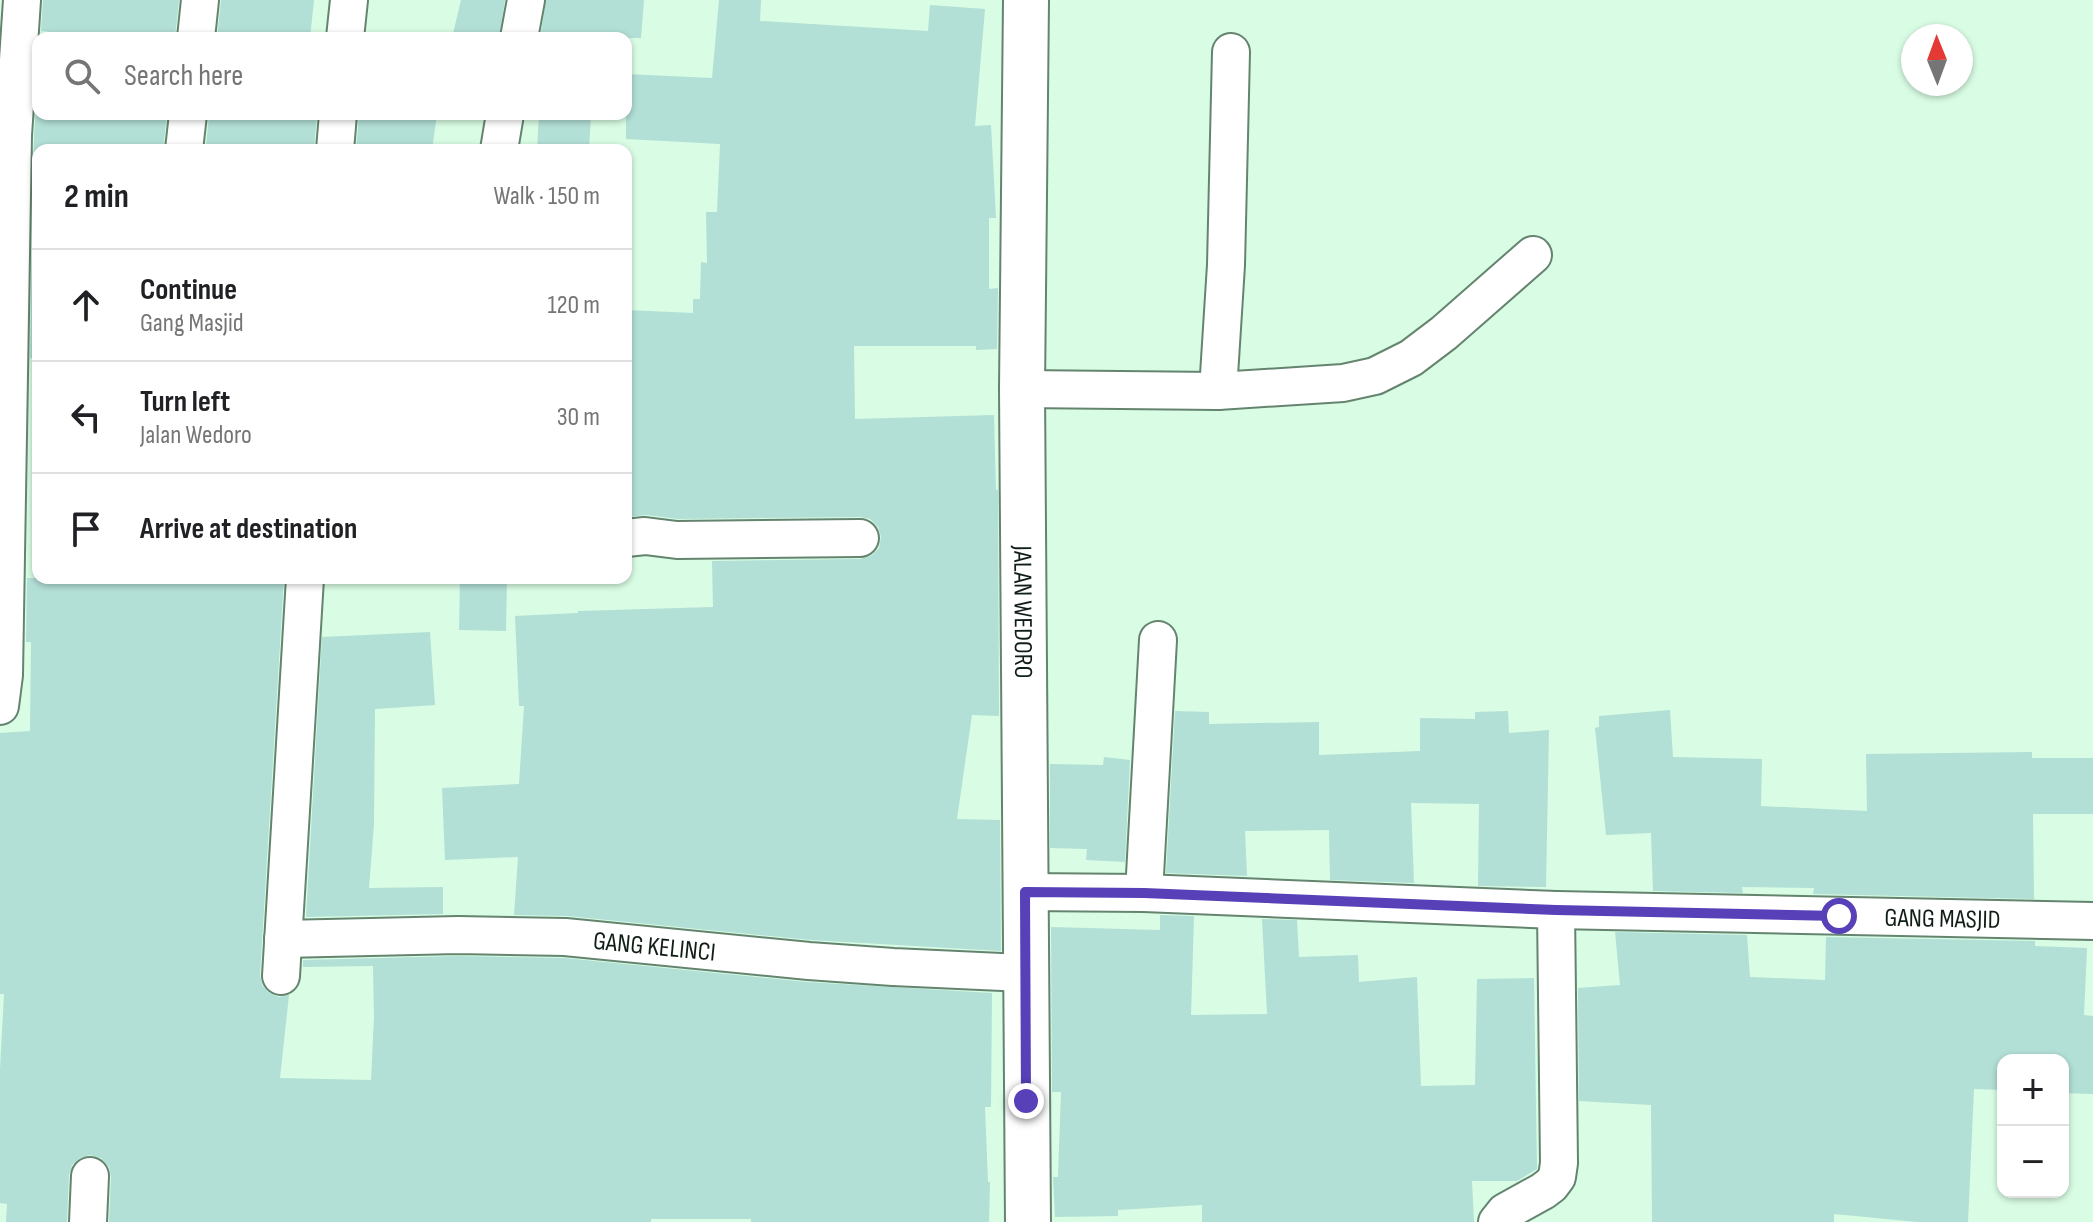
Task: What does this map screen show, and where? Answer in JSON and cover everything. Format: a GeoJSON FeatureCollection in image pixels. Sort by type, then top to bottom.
{"type":"FeatureCollection","features":[{"type":"Feature","properties":{"kind":"street"},"geometry":{"type":"LineString","coordinates":[[0,706],[4,660],[13,135],[22,0]]}},
{"type":"Feature","properties":{"kind":"street"},"geometry":{"type":"LineString","coordinates":[[197,32],[200,0]]}},
{"type":"Feature","properties":{"kind":"street"},"geometry":{"type":"LineString","coordinates":[[346,32],[349,0]]}},
{"type":"Feature","properties":{"kind":"street"},"geometry":{"type":"LineString","coordinates":[[520,32],[526,0]]}},
{"type":"Feature","properties":{"kind":"street","name":"JALAN WEDORO"},"geometry":{"type":"LineString","coordinates":[[1026,0],[1022,389],[1028,1222]]}},
{"type":"Feature","properties":{"kind":"street"},"geometry":{"type":"LineString","coordinates":[[1218,391],[1226,265],[1231,52]]}},
{"type":"Feature","properties":{"kind":"street"},"geometry":{"type":"LineString","coordinates":[[185,144],[187,120]]}},
{"type":"Feature","properties":{"kind":"street"},"geometry":{"type":"LineString","coordinates":[[336,144],[338,120]]}},
{"type":"Feature","properties":{"kind":"street"},"geometry":{"type":"LineString","coordinates":[[500,144],[504,120]]}},
{"type":"Feature","properties":{"kind":"street"},"geometry":{"type":"LineString","coordinates":[[1022,389],[1218,391],[1343,383],[1375,376],[1411,358],[1444,333],[1533,255]]}},
{"type":"Feature","properties":{"kind":"street"},"geometry":{"type":"LineString","coordinates":[[632,537],[677,540],[860,538]]}},
{"type":"Feature","properties":{"kind":"street"},"geometry":{"type":"LineString","coordinates":[[281,976],[305,584]]}},
{"type":"Feature","properties":{"kind":"street"},"geometry":{"type":"LineString","coordinates":[[1144,893],[1158,640]]}},
{"type":"Feature","properties":{"kind":"street","name":"GANG MASJID"},"geometry":{"type":"LineString","coordinates":[[1025,892],[1144,893],[1556,910],[2093,921]]}},
{"type":"Feature","properties":{"kind":"street"},"geometry":{"type":"LineString","coordinates":[[1497,1222],[1505,1212],[1543,1191],[1557,1177],[1556,910]]}},
{"type":"Feature","properties":{"kind":"street","name":"GANG KELINCI"},"geometry":{"type":"LineString","coordinates":[[283,939],[458,935],[565,937],[809,961],[1025,973]]}},
{"type":"Feature","properties":{"kind":"street"},"geometry":{"type":"LineString","coordinates":[[88,1222],[90,1176]]}},
{"type":"Feature","properties":{"kind":"building"},"geometry":{"type":"Polygon","coordinates":[[[43,0],[179,0],[176,32],[41,31],[43,0]]]}},
{"type":"Feature","properties":{"kind":"building"},"geometry":{"type":"Polygon","coordinates":[[[221,0],[314,0],[311,32],[218,32],[221,0]]]}},
{"type":"Feature","properties":{"kind":"building"},"geometry":{"type":"Polygon","coordinates":[[[461,0],[505,0],[500,32],[453,32],[461,0]]]}},
{"type":"Feature","properties":{"kind":"building"},"geometry":{"type":"Polygon","coordinates":[[[546,0],[644,0],[641,38],[632,38],[632,32],[541,32],[546,0]]]}},
{"type":"Feature","properties":{"kind":"building"},"geometry":{"type":"Polygon","coordinates":[[[719,0],[761,0],[760,21],[928,31],[930,5],[985,9],[975,126],[991,125],[996,218],[989,218],[989,289],[998,288],[997,349],[976,350],[976,346],[854,346],[855,419],[994,415],[998,490],[999,716],[972,715],[957,819],[1000,820],[1001,951],[811,940],[567,916],[514,915],[518,857],[445,860],[442,788],[519,784],[524,706],[519,706],[515,616],[713,607],[712,561],[860,559],[871,556],[879,548],[881,537],[878,527],[870,519],[860,517],[678,519],[632,516],[632,310],[693,313],[693,299],[700,299],[701,262],[707,263],[706,212],[717,212],[720,144],[626,139],[626,120],[632,120],[632,74],[712,78],[719,0]]]}},
{"type":"Feature","properties":{"kind":"building"},"geometry":{"type":"Polygon","coordinates":[[[35,120],[166,120],[164,144],[34,144],[35,120]]]}},
{"type":"Feature","properties":{"kind":"building"},"geometry":{"type":"Polygon","coordinates":[[[208,120],[316,120],[314,144],[206,144],[208,120]]]}},
{"type":"Feature","properties":{"kind":"building"},"geometry":{"type":"Polygon","coordinates":[[[358,120],[436,120],[433,144],[356,144],[358,120]]]}},
{"type":"Feature","properties":{"kind":"building"},"geometry":{"type":"Polygon","coordinates":[[[539,120],[591,120],[589,144],[537,144],[539,120]]]}},
{"type":"Feature","properties":{"kind":"building"},"geometry":{"type":"Polygon","coordinates":[[[32,247],[32,358],[30,358],[32,247]]]}},
{"type":"Feature","properties":{"kind":"building"},"geometry":{"type":"Polygon","coordinates":[[[27,578],[32,578],[32,584],[284,584],[260,975],[262,985],[269,993],[279,997],[289,995],[280,1078],[371,1080],[373,966],[303,967],[303,960],[458,956],[564,958],[807,982],[992,993],[991,1107],[985,1107],[989,1222],[651,1219],[651,1222],[109,1222],[109,1167],[101,1158],[90,1155],[72,1165],[67,1222],[6,1222],[7,1204],[0,1203],[0,1069],[4,994],[0,994],[0,733],[30,731],[31,642],[26,642],[27,578]]]}},
{"type":"Feature","properties":{"kind":"building"},"geometry":{"type":"Polygon","coordinates":[[[460,584],[507,584],[506,631],[459,630],[460,584]]]}},
{"type":"Feature","properties":{"kind":"building"},"geometry":{"type":"Polygon","coordinates":[[[430,632],[435,705],[375,709],[374,824],[369,888],[443,887],[443,914],[306,917],[322,637],[430,632]]]}},
{"type":"Feature","properties":{"kind":"building"},"geometry":{"type":"Polygon","coordinates":[[[1670,710],[1673,757],[1762,759],[1761,806],[1867,811],[1866,754],[2032,752],[2032,758],[2093,758],[2093,814],[2033,814],[2034,899],[1813,894],[1814,888],[1742,887],[1743,893],[1653,891],[1651,833],[1606,835],[1595,728],[1599,727],[1599,716],[1670,710]]]}},
{"type":"Feature","properties":{"kind":"building"},"geometry":{"type":"Polygon","coordinates":[[[1175,711],[1209,712],[1209,724],[1319,722],[1319,755],[1420,751],[1420,718],[1475,719],[1475,712],[1508,711],[1509,733],[1549,730],[1546,887],[1478,886],[1479,804],[1411,803],[1414,883],[1330,880],[1329,830],[1245,831],[1247,876],[1166,873],[1175,711]]]}},
{"type":"Feature","properties":{"kind":"building"},"geometry":{"type":"Polygon","coordinates":[[[1104,757],[1130,760],[1125,862],[1086,860],[1087,849],[1050,848],[1050,764],[1103,765],[1104,757]]]}},
{"type":"Feature","properties":{"kind":"building"},"geometry":{"type":"Polygon","coordinates":[[[1160,915],[1194,916],[1191,1015],[1267,1014],[1262,919],[1297,920],[1299,957],[1358,955],[1359,982],[1417,977],[1421,1086],[1475,1085],[1477,979],[1534,978],[1537,1169],[1517,1181],[1472,1181],[1474,1222],[1202,1222],[1202,1205],[1118,1210],[1118,1216],[1055,1217],[1053,1177],[1058,1177],[1061,1092],[1052,1092],[1051,927],[1160,930],[1160,915]]]}},
{"type":"Feature","properties":{"kind":"building"},"geometry":{"type":"Polygon","coordinates":[[[1615,932],[1747,935],[1750,977],[1825,980],[1826,937],[2035,941],[2035,946],[2087,948],[2084,1015],[2093,1016],[2093,1094],[2069,1093],[2069,1054],[1997,1054],[1997,1090],[1974,1089],[1968,1222],[1917,1222],[1834,1214],[1834,1222],[1652,1222],[1651,1105],[1579,1101],[1578,988],[1620,985],[1615,932]]]}},
{"type":"Feature","properties":{"kind":"route"},"geometry":{"type":"LineString","coordinates":[[1026,1101],[1025,892],[1144,893],[1556,910],[1839,916]]}}]}
